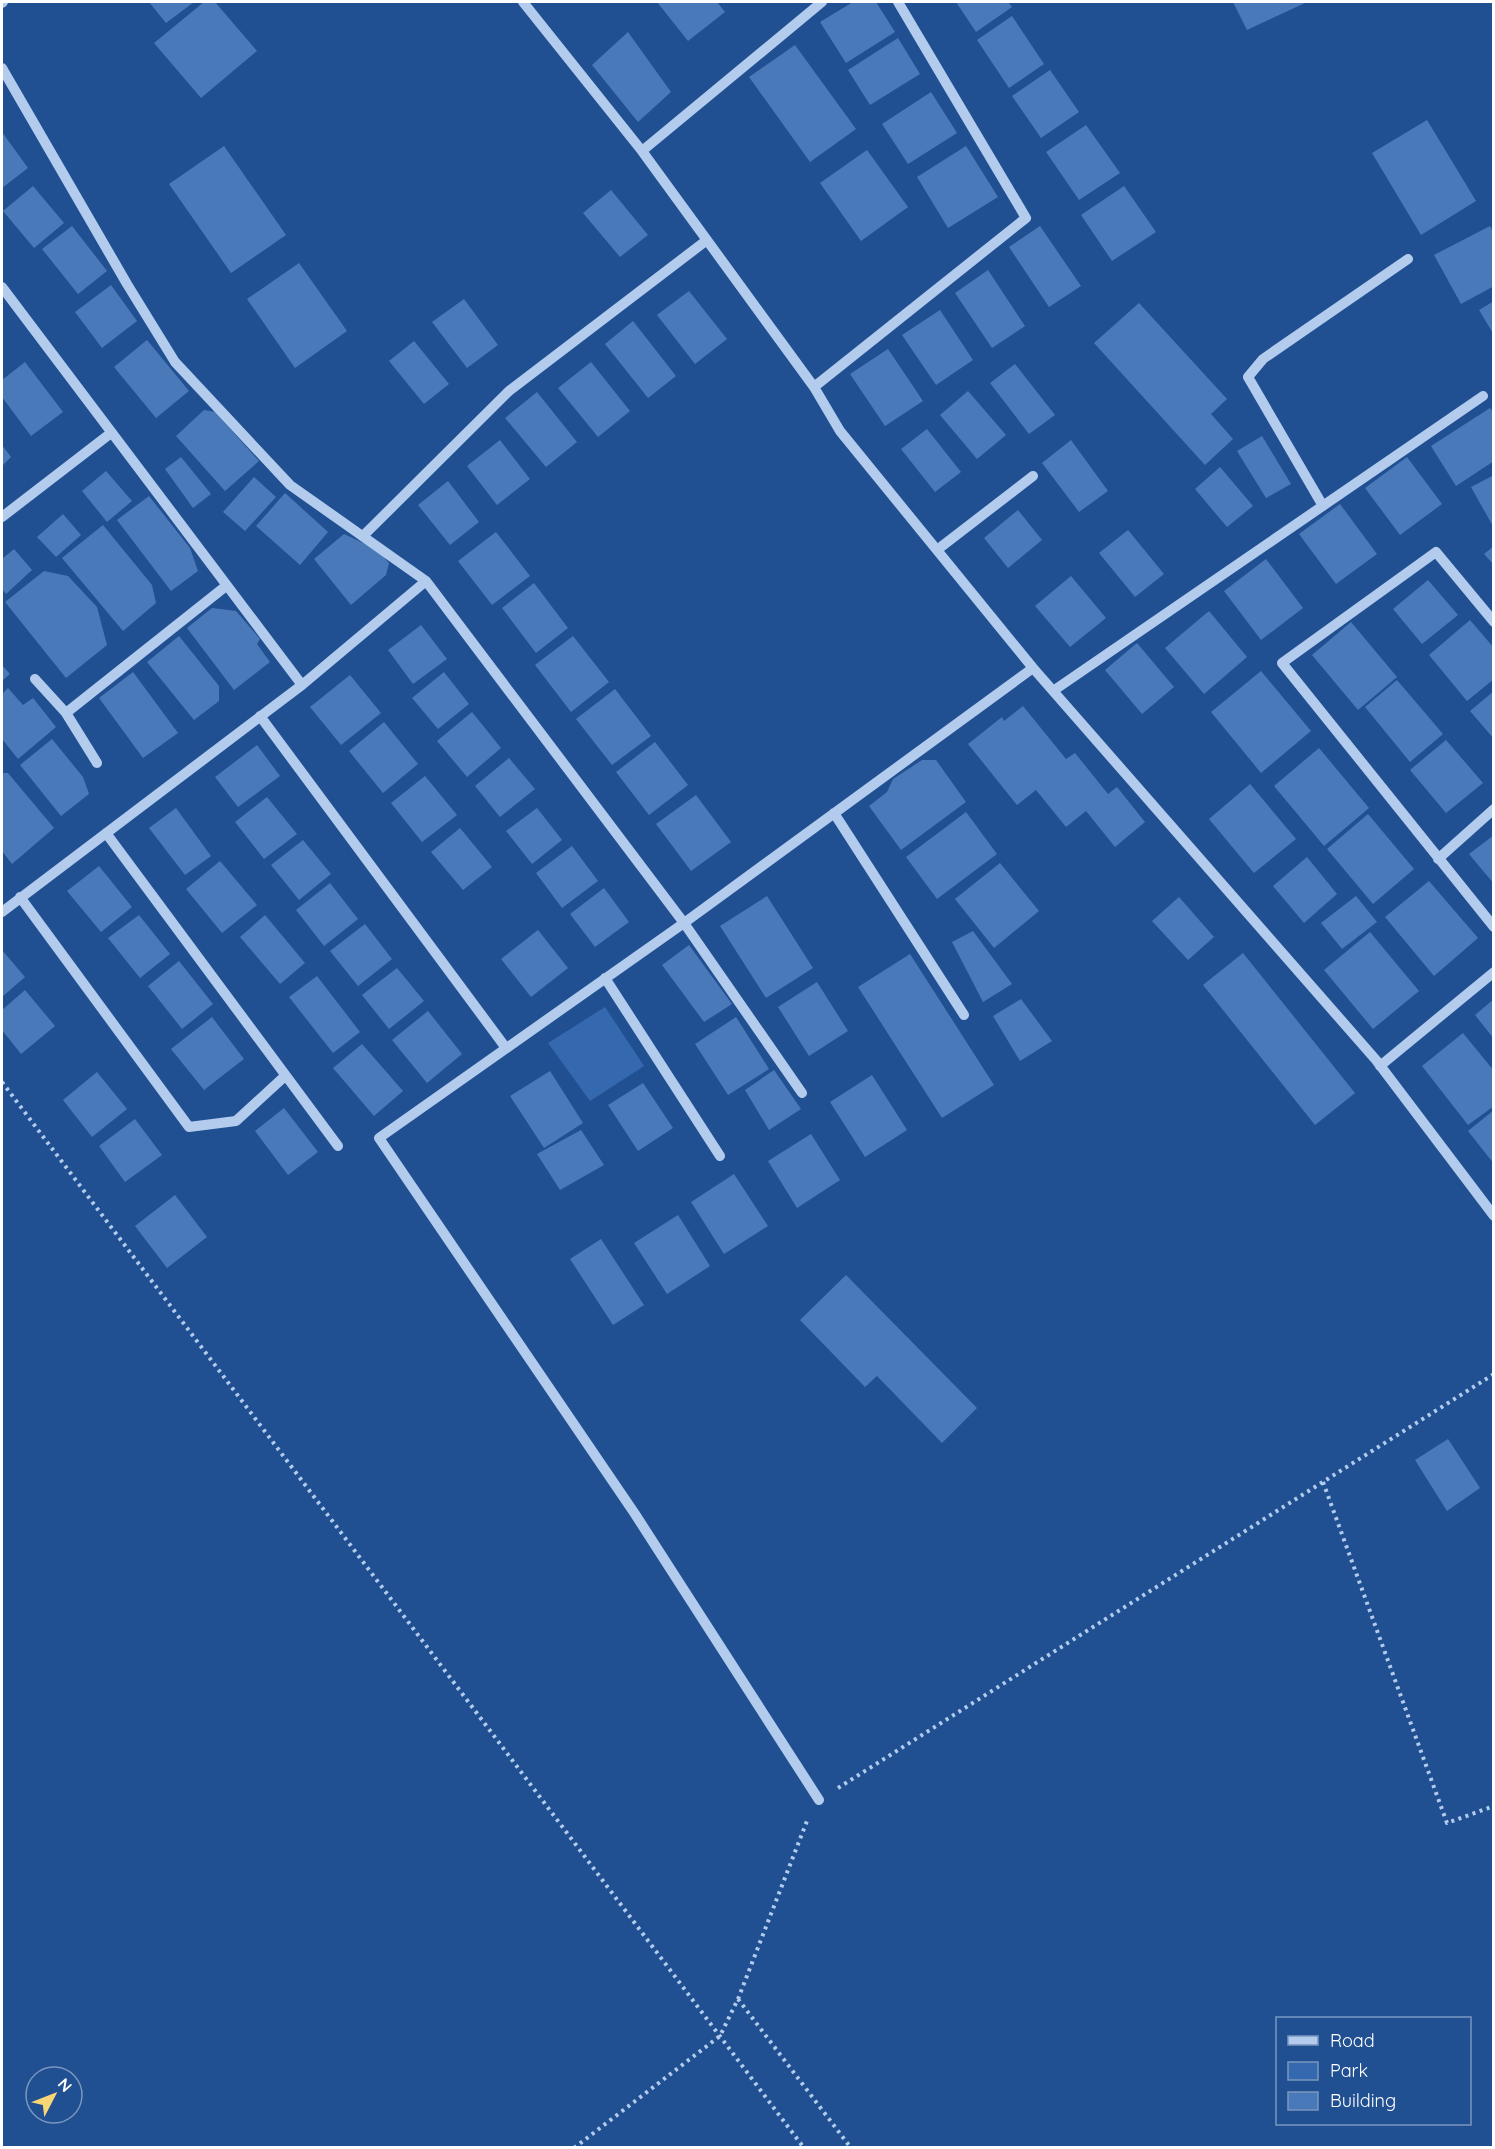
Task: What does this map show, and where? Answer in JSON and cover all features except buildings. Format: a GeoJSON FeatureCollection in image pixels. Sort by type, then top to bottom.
{"type":"FeatureCollection","features":[{"type":"Feature","properties":{"kind":"street"},"geometry":{"type":"LineString","coordinates":[[523,2],[642,151],[814,387],[840,431],[1053,692],[1380,1066],[1494,1216]]}},
{"type":"Feature","properties":{"kind":"street"},"geometry":{"type":"LineString","coordinates":[[642,151],[822,2]]}},
{"type":"Feature","properties":{"kind":"street"},"geometry":{"type":"LineString","coordinates":[[814,387],[1026,218],[898,2]]}},
{"type":"Feature","properties":{"kind":"street"},"geometry":{"type":"LineString","coordinates":[[2,68],[127,284],[175,362],[290,485],[364,535],[426,581],[684,923],[802,1093]]}},
{"type":"Feature","properties":{"kind":"street"},"geometry":{"type":"LineString","coordinates":[[364,535],[509,391],[707,240]]}},
{"type":"Feature","properties":{"kind":"street"},"geometry":{"type":"LineString","coordinates":[[1323,506],[1248,377],[1263,358],[1408,259]]}},
{"type":"Feature","properties":{"kind":"street"},"geometry":{"type":"LineString","coordinates":[[2,288],[302,685]]}},
{"type":"Feature","properties":{"kind":"street"},"geometry":{"type":"LineString","coordinates":[[1053,692],[1483,396]]}},
{"type":"Feature","properties":{"kind":"street"},"geometry":{"type":"LineString","coordinates":[[2,517],[111,433]]}},
{"type":"Feature","properties":{"kind":"street"},"geometry":{"type":"LineString","coordinates":[[938,550],[1033,476]]}},
{"type":"Feature","properties":{"kind":"street"},"geometry":{"type":"LineString","coordinates":[[1494,622],[1436,552],[1282,663],[1494,927]]}},
{"type":"Feature","properties":{"kind":"street"},"geometry":{"type":"LineString","coordinates":[[2,912],[302,685],[426,581]]}},
{"type":"Feature","properties":{"kind":"street"},"geometry":{"type":"LineString","coordinates":[[66,713],[226,586]]}},
{"type":"Feature","properties":{"kind":"street"},"geometry":{"type":"LineString","coordinates":[[819,1800],[635,1514],[378,1138],[684,923],[1033,668]]}},
{"type":"Feature","properties":{"kind":"street"},"geometry":{"type":"LineString","coordinates":[[35,679],[66,713],[98,763]]}},
{"type":"Feature","properties":{"kind":"street"},"geometry":{"type":"LineString","coordinates":[[260,716],[506,1048]]}},
{"type":"Feature","properties":{"kind":"street"},"geometry":{"type":"LineString","coordinates":[[1438,859],[1494,809]]}},
{"type":"Feature","properties":{"kind":"street"},"geometry":{"type":"LineString","coordinates":[[834,813],[964,1015]]}},
{"type":"Feature","properties":{"kind":"street"},"geometry":{"type":"LineString","coordinates":[[106,833],[338,1146]]}},
{"type":"Feature","properties":{"kind":"street"},"geometry":{"type":"LineString","coordinates":[[20,897],[189,1127],[236,1121],[285,1076]]}},
{"type":"Feature","properties":{"kind":"street"},"geometry":{"type":"LineString","coordinates":[[1380,1066],[1494,972]]}},
{"type":"Feature","properties":{"kind":"street"},"geometry":{"type":"LineString","coordinates":[[605,978],[720,1156]]}},
{"type":"Feature","properties":{"kind":"path"},"geometry":{"type":"LineString","coordinates":[[2,1082],[804,2148]]}},
{"type":"Feature","properties":{"kind":"path"},"geometry":{"type":"LineString","coordinates":[[574,2148],[720,2036],[738,1999],[808,1817],[819,1800],[1494,1374]]}},
{"type":"Feature","properties":{"kind":"path"},"geometry":{"type":"LineString","coordinates":[[1323,1482],[1447,1823],[1494,1806]]}},
{"type":"Feature","properties":{"kind":"path"},"geometry":{"type":"LineString","coordinates":[[738,1999],[851,2148]]}},
{"type":"Feature","properties":{"kind":"green space"},"geometry":{"type":"Polygon","coordinates":[[[605,1007],[644,1066],[590,1101],[548,1043],[605,1007]]]}}]}
